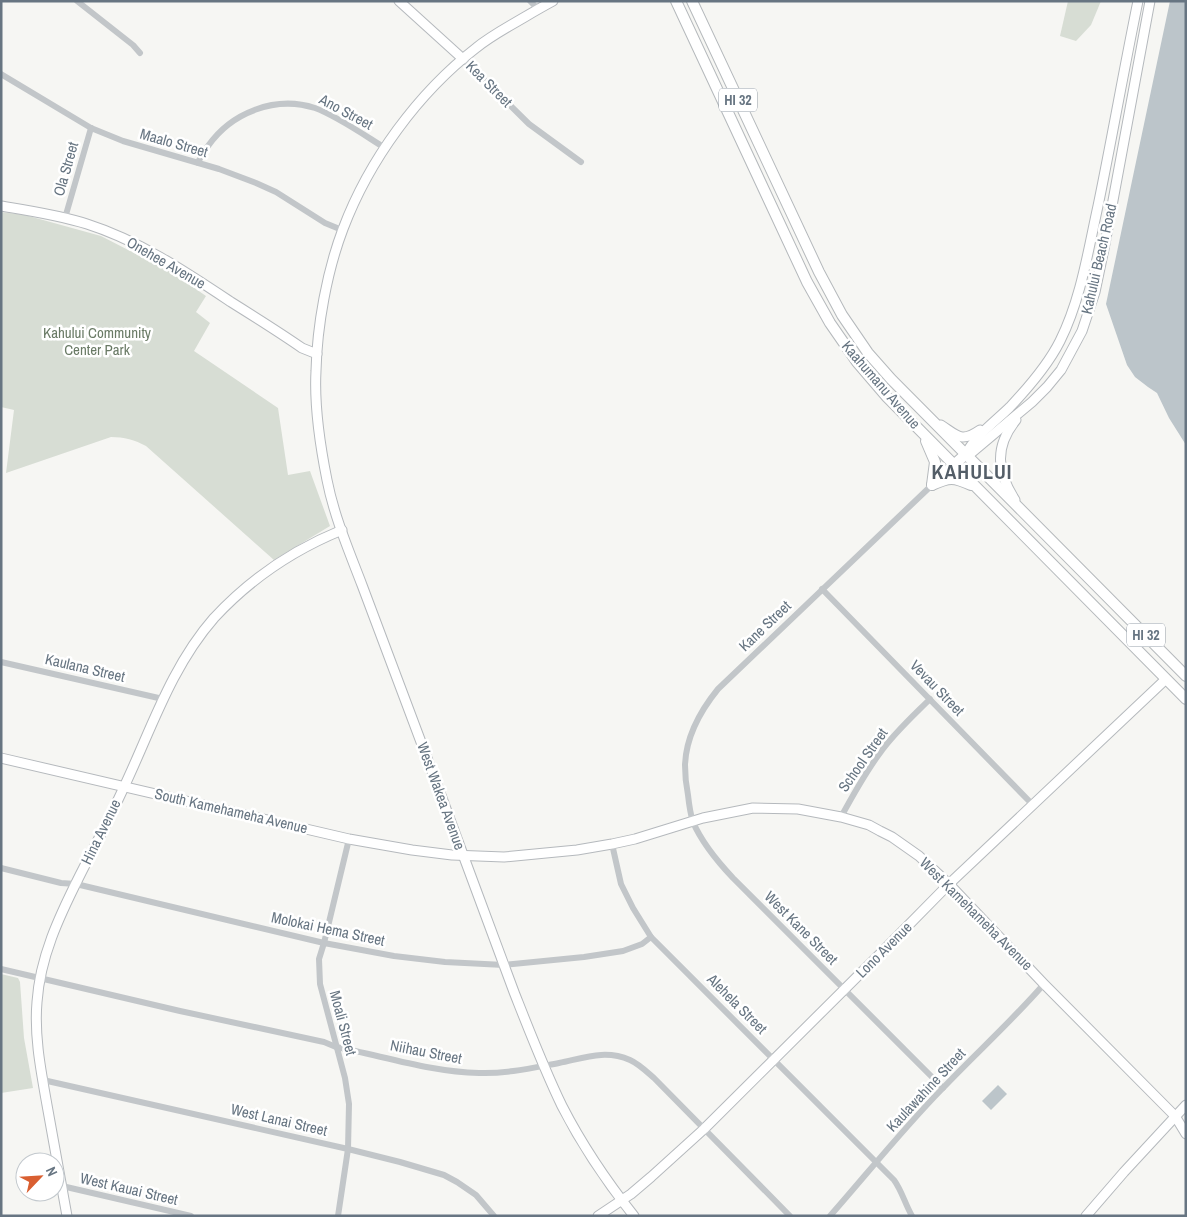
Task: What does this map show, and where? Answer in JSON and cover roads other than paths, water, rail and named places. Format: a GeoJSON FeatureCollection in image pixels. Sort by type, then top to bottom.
{"type":"FeatureCollection","features":[{"type":"Feature","properties":{"kind":"main road","name":"Kaahumanu Avenue"},"geometry":{"type":"LineString","coordinates":[[676,1],[807,282],[830,323],[857,362],[921,432],[1186,699]]}},
{"type":"Feature","properties":{"kind":"main road","name":"Kaahumanu Avenue"},"geometry":{"type":"LineString","coordinates":[[692,1],[819,272],[842,315],[868,353],[903,392],[1186,676]]}},
{"type":"Feature","properties":{"kind":"main road"},"geometry":{"type":"LineString","coordinates":[[771,206],[784,199]]}},
{"type":"Feature","properties":{"kind":"main road"},"geometry":{"type":"LineString","coordinates":[[921,432],[935,462],[932,485]]}},
{"type":"Feature","properties":{"kind":"main road"},"geometry":{"type":"LineString","coordinates":[[932,485],[966,454]]}},
{"type":"Feature","properties":{"kind":"main road"},"geometry":{"type":"LineString","coordinates":[[932,485],[952,478],[976,487]]}},
{"type":"Feature","properties":{"kind":"main road"},"geometry":{"type":"LineString","coordinates":[[1063,574],[1074,563]]}},
{"type":"Feature","properties":{"kind":"main road"},"geometry":{"type":"LineString","coordinates":[[1166,679],[1177,667]]}},
{"type":"Feature","properties":{"kind":"street"},"geometry":{"type":"LineString","coordinates":[[77,1],[133,45],[140,53]]}},
{"type":"Feature","properties":{"kind":"street","name":"Kea Street"},"geometry":{"type":"LineString","coordinates":[[399,1],[463,59],[529,124],[581,162]]}},
{"type":"Feature","properties":{"kind":"street"},"geometry":{"type":"LineString","coordinates":[[530,1],[538,9]]}},
{"type":"Feature","properties":{"kind":"street","name":"West Wakea Avenue"},"geometry":{"type":"LineString","coordinates":[[553,1],[495,34],[475,48],[425,94],[377,160],[342,230],[330,271],[321,312],[316,370],[317,406],[327,482],[342,530],[543,1066],[581,1139],[634,1216]]}},
{"type":"Feature","properties":{"kind":"street","name":"Kahului Beach Road"},"geometry":{"type":"LineString","coordinates":[[966,454],[972,444],[1012,405],[1034,379],[1054,350],[1068,324],[1081,286],[1138,1]]}},
{"type":"Feature","properties":{"kind":"street","name":"Kahului Beach Road"},"geometry":{"type":"LineString","coordinates":[[966,454],[970,454],[1048,387],[1068,359],[1082,331],[1095,292],[1104,249],[1150,1]]}},
{"type":"Feature","properties":{"kind":"street","name":"Maalo Street"},"geometry":{"type":"LineString","coordinates":[[1,74],[91,128],[123,141],[220,169],[256,183],[276,192],[325,223],[342,230]]}},
{"type":"Feature","properties":{"kind":"street"},"geometry":{"type":"LineString","coordinates":[[1123,76],[1135,80]]}},
{"type":"Feature","properties":{"kind":"street","name":"Ano Street"},"geometry":{"type":"LineString","coordinates":[[198,163],[212,141],[230,123],[250,111],[283,104],[294,104],[329,114],[384,148]]}},
{"type":"Feature","properties":{"kind":"street","name":"Ola Street"},"geometry":{"type":"LineString","coordinates":[[65,218],[91,128]]}},
{"type":"Feature","properties":{"kind":"street","name":"Onehee Avenue"},"geometry":{"type":"LineString","coordinates":[[1,206],[45,213],[89,224],[131,241],[171,262],[302,348],[317,354]]}},
{"type":"Feature","properties":{"kind":"street"},"geometry":{"type":"LineString","coordinates":[[1054,350],[1068,359]]}},
{"type":"Feature","properties":{"kind":"street"},"geometry":{"type":"LineString","coordinates":[[1022,510],[1005,482],[1000,465],[1000,456],[1009,429],[1032,402]]}},
{"type":"Feature","properties":{"kind":"street"},"geometry":{"type":"LineString","coordinates":[[935,422],[958,437],[964,437],[973,435],[999,417]]}},
{"type":"Feature","properties":{"kind":"street","name":"Kane Street"},"geometry":{"type":"LineString","coordinates":[[693,821],[685,779],[685,763],[689,742],[700,714],[710,698],[932,485]]}},
{"type":"Feature","properties":{"kind":"street","name":"Hina Avenue"},"geometry":{"type":"LineString","coordinates":[[56,1152],[38,1048],[36,1022],[40,978],[49,942],[62,911],[124,787],[175,676],[199,637],[230,601],[260,575],[292,554],[342,530]]}},
{"type":"Feature","properties":{"kind":"street","name":"Vevau Street"},"geometry":{"type":"LineString","coordinates":[[822,589],[1033,805]]}},
{"type":"Feature","properties":{"kind":"street","name":"Kaulana Street"},"geometry":{"type":"LineString","coordinates":[[1,662],[164,699]]}},
{"type":"Feature","properties":{"kind":"street","name":"Lono Avenue"},"geometry":{"type":"LineString","coordinates":[[598,1216],[651,1177],[704,1129],[949,884],[1166,679]]}},
{"type":"Feature","properties":{"kind":"street","name":"School Street"},"geometry":{"type":"LineString","coordinates":[[841,817],[880,752],[930,699]]}},
{"type":"Feature","properties":{"kind":"street","name":"South Kamehameha Avenue"},"geometry":{"type":"LineString","coordinates":[[1,758],[349,839],[412,850],[463,855]]}},
{"type":"Feature","properties":{"kind":"street","name":"West Kamehameha Avenue"},"geometry":{"type":"LineString","coordinates":[[463,855],[504,857],[576,850],[636,839],[693,821],[732,811],[753,808],[798,809],[841,817],[869,825],[912,850],[949,884],[1044,984],[1175,1116]]}},
{"type":"Feature","properties":{"kind":"street","name":"West Kane Street"},"geometry":{"type":"LineString","coordinates":[[693,821],[705,844],[725,869],[943,1088]]}},
{"type":"Feature","properties":{"kind":"street","name":"Moali Street"},"geometry":{"type":"LineString","coordinates":[[338,1216],[348,1149],[349,1104],[345,1078],[323,998],[319,975],[319,959],[349,839]]}},
{"type":"Feature","properties":{"kind":"street","name":"Alehela Street"},"geometry":{"type":"LineString","coordinates":[[612,844],[622,884],[633,908],[652,937],[894,1180],[900,1188],[912,1216]]}},
{"type":"Feature","properties":{"kind":"street","name":"Molokai Hema Street"},"geometry":{"type":"LineString","coordinates":[[1,868],[324,943],[394,956],[445,962],[504,964],[584,957],[624,951],[642,944],[652,937]]}},
{"type":"Feature","properties":{"kind":"street","name":"Niihau Street"},"geometry":{"type":"LineString","coordinates":[[1,969],[437,1069],[500,1073],[599,1054],[609,1054],[630,1060],[638,1064],[654,1078],[790,1216]]}},
{"type":"Feature","properties":{"kind":"street","name":"Kaulawahine Street"},"geometry":{"type":"LineString","coordinates":[[830,1216],[916,1116],[1024,1007],[1044,984]]}},
{"type":"Feature","properties":{"kind":"street","name":"West Lanai Street"},"geometry":{"type":"LineString","coordinates":[[43,1080],[348,1149],[444,1175],[476,1196],[494,1216]]}},
{"type":"Feature","properties":{"kind":"street"},"geometry":{"type":"LineString","coordinates":[[1086,1216],[1186,1105]]}},
{"type":"Feature","properties":{"kind":"street"},"geometry":{"type":"LineString","coordinates":[[1175,1116],[1186,1121]]}},
{"type":"Feature","properties":{"kind":"street"},"geometry":{"type":"LineString","coordinates":[[1175,1116],[1186,1134]]}},
{"type":"Feature","properties":{"kind":"street","name":"West Kauai Street"},"geometry":{"type":"LineString","coordinates":[[65,1187],[191,1216]]}},
{"type":"Feature","properties":{"kind":"street","name":"Hina Avenue"},"geometry":{"type":"LineString","coordinates":[[65,1202],[67,1216]]}},
{"type":"Feature","properties":{"kind":"district","name":"KAHULUI"},"geometry":{"type":"Point","coordinates":[972,472]}},
{"type":"Feature","properties":{"kind":"park label","name":"Kahului Community Center Park"},"geometry":{"type":"Point","coordinates":[97,342]}}]}
